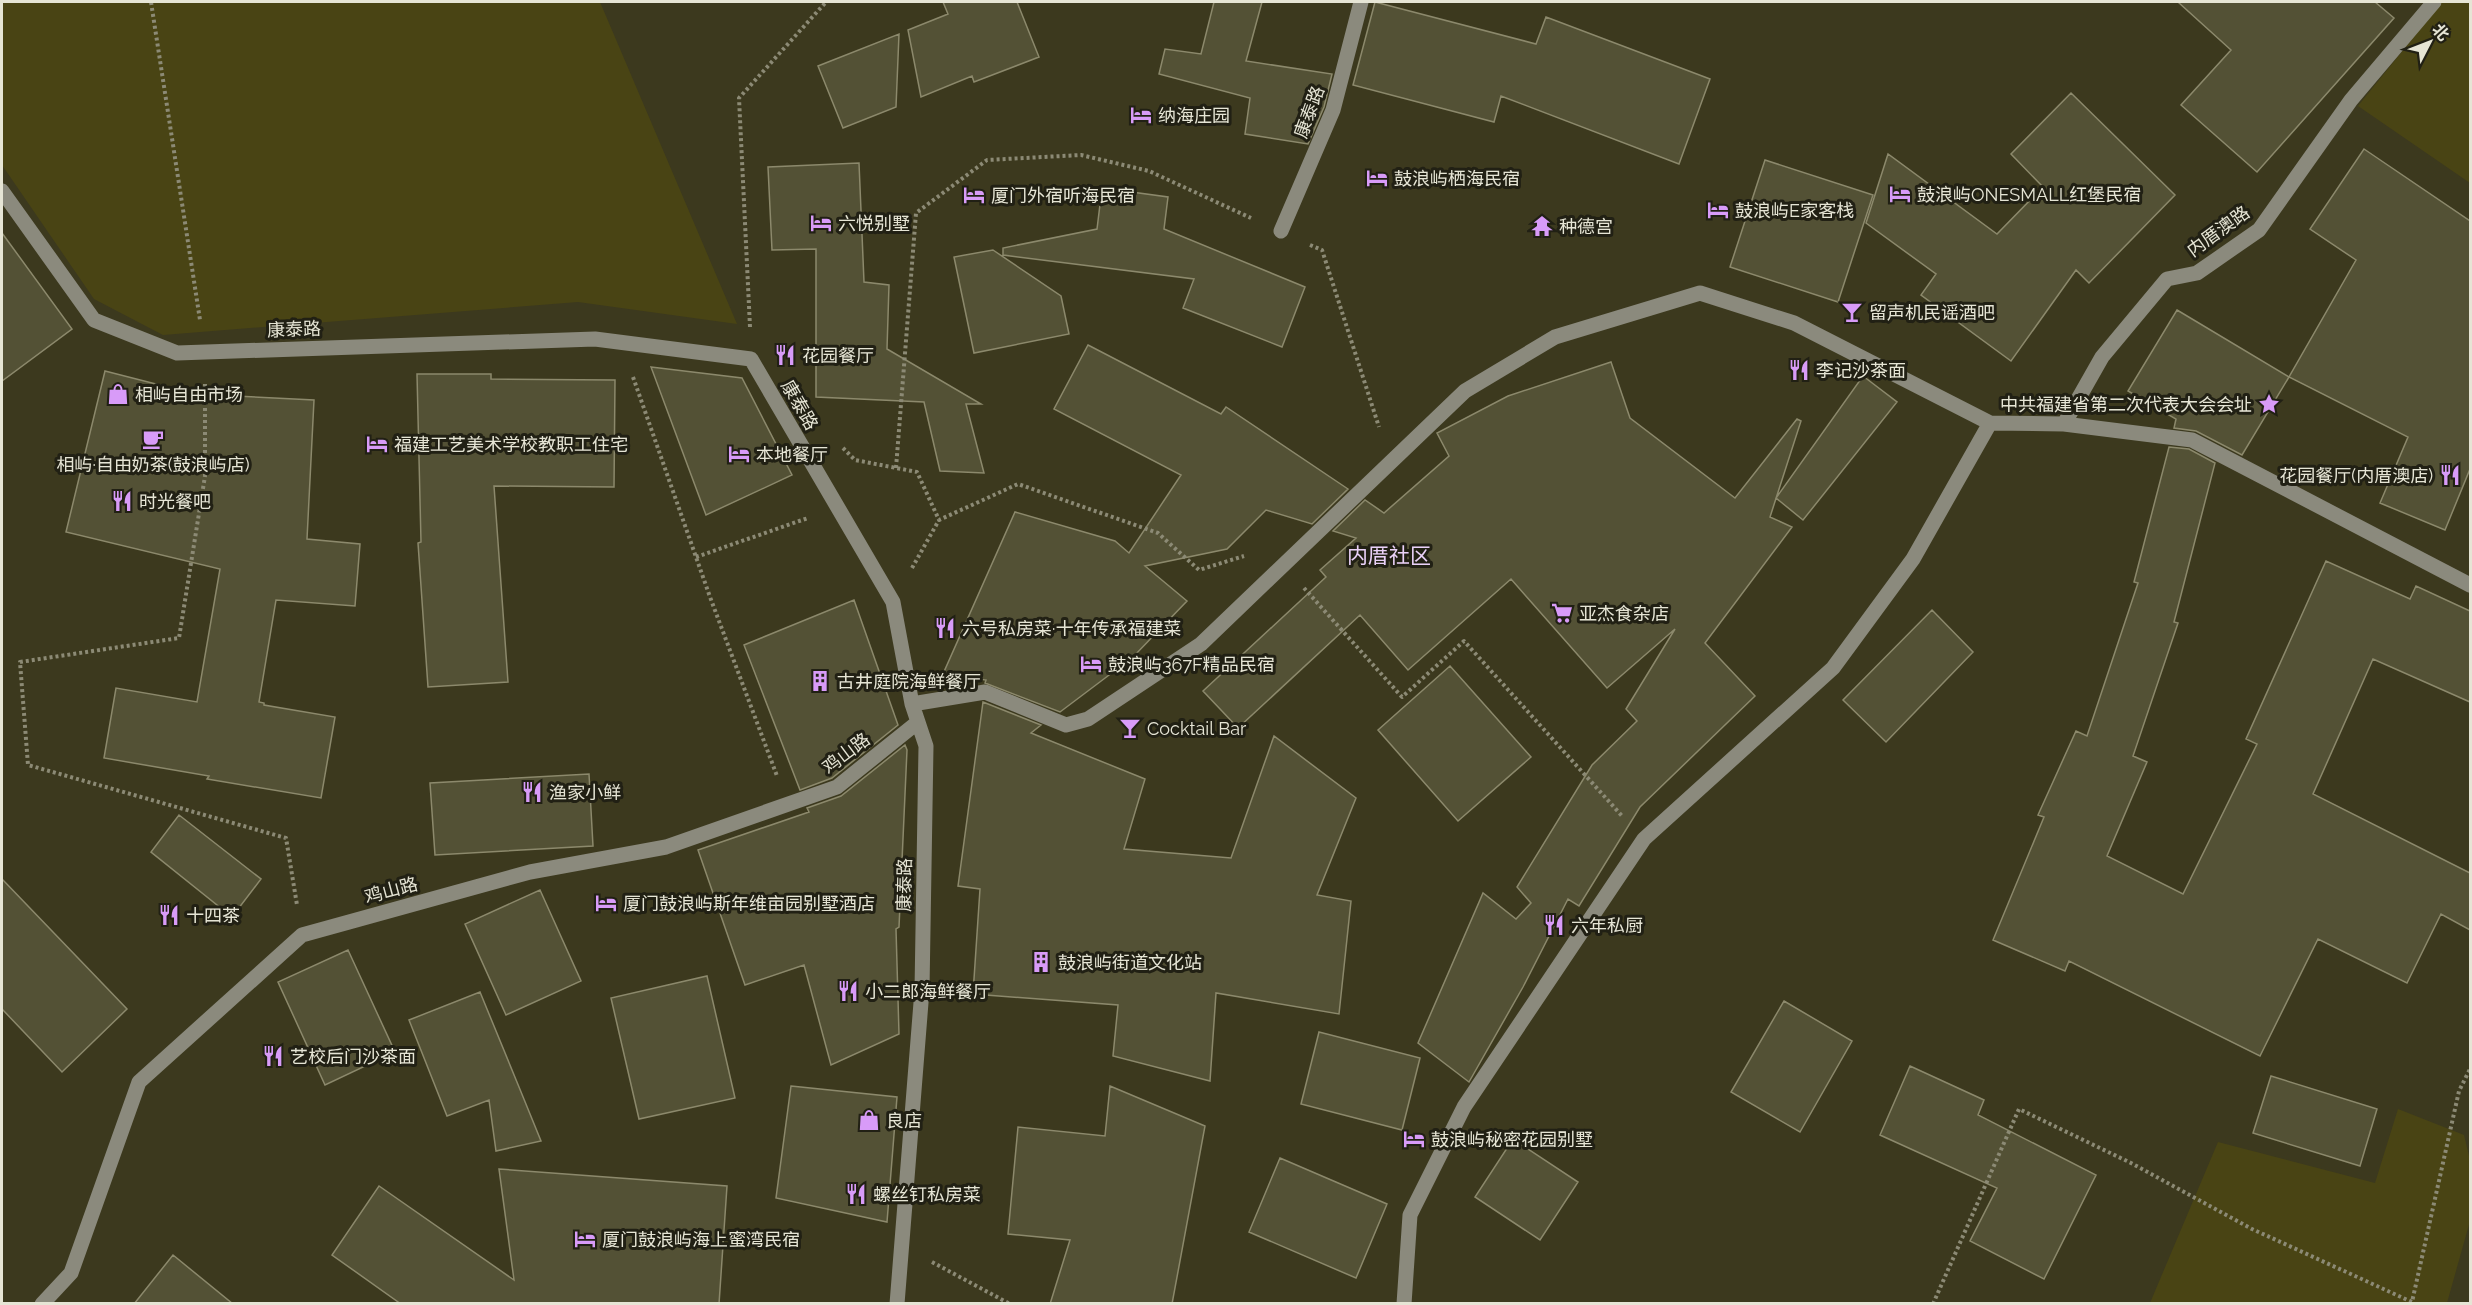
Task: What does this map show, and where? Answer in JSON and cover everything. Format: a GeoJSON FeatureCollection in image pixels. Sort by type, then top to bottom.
{"type":"FeatureCollection","features":[{"type":"Feature","properties":{"kind":"street","name":"康泰路"},"geometry":{"type":"LineString","coordinates":[[1281,231],[1333,111],[1361,2]]}},
{"type":"Feature","properties":{"kind":"street","name":"内厝澳路"},"geometry":{"type":"LineString","coordinates":[[2064,424],[2102,357],[2167,279],[2197,273],[2259,230],[2351,100],[2434,2]]}},
{"type":"Feature","properties":{"kind":"street","name":"康泰路"},"geometry":{"type":"LineString","coordinates":[[2,191],[94,320],[177,353],[595,339],[751,359],[893,602],[912,704],[926,746],[922,990],[897,1304]]}},
{"type":"Feature","properties":{"kind":"street"},"geometry":{"type":"LineString","coordinates":[[912,704],[985,692],[1066,725],[1088,719],[1201,644],[1465,392],[1555,337],[1701,293],[1794,323],[1990,423],[2064,424],[2192,440],[2470,585]]}},
{"type":"Feature","properties":{"kind":"street"},"geometry":{"type":"LineString","coordinates":[[1404,1304],[1410,1215],[1464,1107],[1644,839],[1833,668],[1913,559],[1990,423]]}},
{"type":"Feature","properties":{"kind":"street","name":"鸡山路"},"geometry":{"type":"LineString","coordinates":[[42,1304],[71,1273],[139,1082],[302,935],[530,872],[666,847],[837,787],[918,722]]}},
{"type":"Feature","properties":{"kind":"path"},"geometry":{"type":"LineString","coordinates":[[151,2],[205,352],[205,476],[179,638],[20,662],[28,765],[286,838],[302,935]]}},
{"type":"Feature","properties":{"kind":"path"},"geometry":{"type":"LineString","coordinates":[[751,359],[738,98],[826,2]]}},
{"type":"Feature","properties":{"kind":"path"},"geometry":{"type":"LineString","coordinates":[[896,468],[916,213],[987,160],[1081,155],[1149,171],[1322,250],[1391,462]]}},
{"type":"Feature","properties":{"kind":"path"},"geometry":{"type":"LineString","coordinates":[[620,342],[696,557],[788,804]]}},
{"type":"Feature","properties":{"kind":"path"},"geometry":{"type":"LineString","coordinates":[[839,445],[855,460],[917,472],[939,519]]}},
{"type":"Feature","properties":{"kind":"path"},"geometry":{"type":"LineString","coordinates":[[893,602],[939,519],[1018,484],[1158,533],[1199,570],[1252,554]]}},
{"type":"Feature","properties":{"kind":"path"},"geometry":{"type":"LineString","coordinates":[[696,557],[838,508]]}},
{"type":"Feature","properties":{"kind":"path"},"geometry":{"type":"LineString","coordinates":[[1283,565],[1402,697],[1464,641],[1644,839]]}},
{"type":"Feature","properties":{"kind":"path"},"geometry":{"type":"LineString","coordinates":[[1933,1304],[2019,1109],[2131,1163],[2252,1229],[2412,1302],[2459,1091],[2470,1069]]}},
{"type":"Feature","properties":{"kind":"path"},"geometry":{"type":"LineString","coordinates":[[902,1246],[1010,1304]]}},
{"type":"Feature","properties":{"kind":"shaded area"},"geometry":{"type":"Polygon","coordinates":[[[2,2],[600,2],[737,324],[578,302],[163,335],[94,299],[2,165],[2,2]]]}},
{"type":"Feature","properties":{"kind":"shaded area"},"geometry":{"type":"Polygon","coordinates":[[[2442,2],[2470,2],[2470,183],[2358,106],[2442,2]]]}},
{"type":"Feature","properties":{"kind":"shaded area"},"geometry":{"type":"Polygon","coordinates":[[[2398,1109],[2464,1135],[2470,1160],[2470,1221],[2447,1303],[2150,1303],[2218,1142],[2375,1183],[2398,1109]]]}},
{"type":"Feature","properties":{"kind":"building"},"geometry":{"type":"Polygon","coordinates":[[[943,2],[1017,2],[1039,57],[974,82],[972,76],[921,97],[908,30],[948,14],[943,2]]]}},
{"type":"Feature","properties":{"kind":"building"},"geometry":{"type":"Polygon","coordinates":[[[1214,2],[1262,2],[1246,61],[1332,74],[1324,107],[1308,144],[1245,134],[1250,98],[1159,74],[1165,49],[1201,54],[1214,2]]]}},
{"type":"Feature","properties":{"kind":"building"},"geometry":{"type":"Polygon","coordinates":[[[1375,2],[1536,44],[1546,17],[1710,79],[1679,164],[1501,96],[1494,122],[1353,85],[1375,2]]]}},
{"type":"Feature","properties":{"kind":"building"},"geometry":{"type":"Polygon","coordinates":[[[2178,2],[2375,2],[2394,18],[2257,172],[2181,105],[2231,50],[2178,2]]]}},
{"type":"Feature","properties":{"kind":"building"},"geometry":{"type":"Polygon","coordinates":[[[899,34],[896,107],[843,128],[818,66],[899,34]]]}},
{"type":"Feature","properties":{"kind":"building"},"geometry":{"type":"Polygon","coordinates":[[[2071,93],[2175,195],[2089,283],[2076,270],[2011,361],[1921,295],[1936,274],[1866,223],[1888,154],[1997,234],[2043,187],[2011,154],[2071,93]]]}},
{"type":"Feature","properties":{"kind":"building"},"geometry":{"type":"Polygon","coordinates":[[[2364,149],[2470,221],[2470,469],[2445,530],[2380,503],[2408,437],[2289,377],[2356,260],[2310,229],[2364,149]]]}},
{"type":"Feature","properties":{"kind":"building"},"geometry":{"type":"Polygon","coordinates":[[[1765,160],[1873,195],[1838,302],[1730,267],[1765,160]]]}},
{"type":"Feature","properties":{"kind":"building"},"geometry":{"type":"Polygon","coordinates":[[[859,163],[864,282],[889,285],[887,349],[981,404],[966,404],[984,473],[940,471],[924,402],[816,397],[816,249],[772,250],[768,167],[859,163]]]}},
{"type":"Feature","properties":{"kind":"building"},"geometry":{"type":"Polygon","coordinates":[[[1102,188],[1168,197],[1164,229],[1305,287],[1282,347],[1183,308],[1194,279],[1003,255],[1003,248],[1097,229],[1102,188]]]}},
{"type":"Feature","properties":{"kind":"building"},"geometry":{"type":"Polygon","coordinates":[[[2,233],[72,329],[2,381],[2,233]]]}},
{"type":"Feature","properties":{"kind":"building"},"geometry":{"type":"Polygon","coordinates":[[[993,250],[1061,296],[1069,334],[974,353],[954,257],[993,250]]]}},
{"type":"Feature","properties":{"kind":"building"},"geometry":{"type":"Polygon","coordinates":[[[2177,310],[2289,377],[2242,455],[2196,431],[2174,428],[2176,419],[2128,391],[2177,310]]]}},
{"type":"Feature","properties":{"kind":"building"},"geometry":{"type":"Polygon","coordinates":[[[1088,345],[1221,414],[1226,407],[1348,489],[1312,524],[1266,510],[1227,549],[1145,566],[1187,601],[1133,657],[1060,712],[985,683],[986,680],[943,674],[1015,512],[1115,541],[1129,553],[1181,475],[1054,409],[1088,345]]]}},
{"type":"Feature","properties":{"kind":"building"},"geometry":{"type":"Polygon","coordinates":[[[1611,362],[1630,418],[1735,498],[1797,419],[1801,421],[1770,517],[1792,527],[1705,643],[1755,696],[1640,807],[1579,906],[1568,899],[1523,987],[1469,1082],[1418,1043],[1483,893],[1516,919],[1531,903],[1517,887],[1592,765],[1637,721],[1626,709],[1675,629],[1607,688],[1511,579],[1408,670],[1360,615],[1238,728],[1203,691],[1326,577],[1320,570],[1356,538],[1333,531],[1365,500],[1384,513],[1449,456],[1437,433],[1508,396],[1611,362]]]}},
{"type":"Feature","properties":{"kind":"building"},"geometry":{"type":"Polygon","coordinates":[[[651,367],[742,378],[792,475],[706,515],[651,367]]]}},
{"type":"Feature","properties":{"kind":"building"},"geometry":{"type":"Polygon","coordinates":[[[105,371],[195,394],[314,400],[307,539],[360,544],[355,606],[276,600],[259,702],[264,705],[335,717],[321,798],[207,779],[209,776],[104,758],[116,688],[197,702],[220,569],[66,532],[105,371]]]}},
{"type":"Feature","properties":{"kind":"building"},"geometry":{"type":"Polygon","coordinates":[[[417,374],[491,374],[491,379],[615,380],[614,487],[494,486],[508,682],[428,687],[418,543],[421,542],[417,374]]]}},
{"type":"Feature","properties":{"kind":"building"},"geometry":{"type":"Polygon","coordinates":[[[1863,376],[1897,402],[1803,520],[1776,498],[1863,376]]]}},
{"type":"Feature","properties":{"kind":"building"},"geometry":{"type":"Polygon","coordinates":[[[2169,447],[2189,449],[2215,463],[2174,622],[2178,623],[2133,756],[2147,762],[2107,856],[2183,894],[2257,744],[2246,739],[2326,561],[2410,599],[2416,586],[2470,611],[2470,702],[2373,659],[2313,794],[2470,873],[2470,930],[2441,914],[2407,983],[2318,939],[2260,1056],[2069,961],[2065,971],[1993,940],[2044,817],[2038,815],[2076,731],[2087,736],[2138,583],[2134,582],[2169,447]]]}},
{"type":"Feature","properties":{"kind":"building","name":"古井庭院海鲜餐厅"},"geometry":{"type":"Polygon","coordinates":[[[854,600],[898,725],[832,778],[800,790],[744,645],[854,600]]]}},
{"type":"Feature","properties":{"kind":"building"},"geometry":{"type":"Polygon","coordinates":[[[1932,610],[1973,652],[1886,742],[1843,700],[1932,610]]]}},
{"type":"Feature","properties":{"kind":"building"},"geometry":{"type":"Polygon","coordinates":[[[1450,666],[1531,757],[1458,821],[1378,730],[1450,666]]]}},
{"type":"Feature","properties":{"kind":"building"},"geometry":{"type":"Polygon","coordinates":[[[983,702],[1041,725],[1031,733],[1145,779],[1124,849],[1231,858],[1274,736],[1356,798],[1317,895],[1351,901],[1339,1014],[1216,993],[1210,1081],[1113,1056],[1118,1005],[973,994],[980,889],[958,886],[983,702]]]}},
{"type":"Feature","properties":{"kind":"building"},"geometry":{"type":"Polygon","coordinates":[[[905,745],[907,750],[899,927],[896,929],[899,1034],[831,1065],[804,965],[745,985],[698,850],[809,812],[807,808],[841,796],[905,745]]]}},
{"type":"Feature","properties":{"kind":"building"},"geometry":{"type":"Polygon","coordinates":[[[589,774],[593,846],[435,855],[430,783],[589,774]]]}},
{"type":"Feature","properties":{"kind":"building"},"geometry":{"type":"Polygon","coordinates":[[[179,815],[261,879],[232,917],[151,852],[179,815]]]}},
{"type":"Feature","properties":{"kind":"building"},"geometry":{"type":"Polygon","coordinates":[[[2,879],[127,1009],[62,1072],[2,1009],[2,879]]]}},
{"type":"Feature","properties":{"kind":"building"},"geometry":{"type":"Polygon","coordinates":[[[540,890],[581,981],[506,1015],[465,924],[540,890]]]}},
{"type":"Feature","properties":{"kind":"building"},"geometry":{"type":"Polygon","coordinates":[[[348,950],[395,1052],[325,1085],[278,982],[348,950]]]}},
{"type":"Feature","properties":{"kind":"building"},"geometry":{"type":"Polygon","coordinates":[[[707,976],[735,1098],[639,1119],[611,998],[707,976]]]}},
{"type":"Feature","properties":{"kind":"building"},"geometry":{"type":"Polygon","coordinates":[[[480,992],[541,1141],[496,1151],[489,1100],[447,1116],[409,1020],[480,992]]]}},
{"type":"Feature","properties":{"kind":"building"},"geometry":{"type":"Polygon","coordinates":[[[1784,1001],[1852,1041],[1800,1132],[1731,1092],[1784,1001]]]}},
{"type":"Feature","properties":{"kind":"building"},"geometry":{"type":"Polygon","coordinates":[[[1319,1032],[1420,1058],[1402,1130],[1301,1104],[1319,1032]]]}},
{"type":"Feature","properties":{"kind":"building"},"geometry":{"type":"Polygon","coordinates":[[[1910,1066],[1984,1100],[1978,1115],[2096,1175],[2044,1279],[1970,1241],[1997,1188],[1880,1135],[1910,1066]]]}},
{"type":"Feature","properties":{"kind":"building"},"geometry":{"type":"Polygon","coordinates":[[[2271,1076],[2377,1109],[2360,1166],[2253,1133],[2271,1076]]]}},
{"type":"Feature","properties":{"kind":"building"},"geometry":{"type":"Polygon","coordinates":[[[791,1086],[897,1097],[887,1222],[776,1198],[791,1086]]]}},
{"type":"Feature","properties":{"kind":"building"},"geometry":{"type":"Polygon","coordinates":[[[1110,1086],[1205,1126],[1172,1304],[1050,1304],[1070,1240],[1008,1234],[1018,1127],[1105,1136],[1110,1086]]]}},
{"type":"Feature","properties":{"kind":"building"},"geometry":{"type":"Polygon","coordinates":[[[1513,1139],[1578,1182],[1540,1240],[1475,1197],[1513,1139]]]}},
{"type":"Feature","properties":{"kind":"building"},"geometry":{"type":"Polygon","coordinates":[[[1280,1158],[1387,1204],[1356,1278],[1249,1232],[1280,1158]]]}},
{"type":"Feature","properties":{"kind":"building"},"geometry":{"type":"Polygon","coordinates":[[[499,1169],[727,1186],[719,1304],[401,1304],[332,1255],[379,1186],[514,1280],[499,1169]]]}},
{"type":"Feature","properties":{"kind":"building"},"geometry":{"type":"Polygon","coordinates":[[[173,1255],[233,1304],[134,1304],[173,1255]]]}},
{"type":"Feature","properties":{"kind":"place","name":"纳海庄园"},"geometry":{"type":"Point","coordinates":[1141,115]}},
{"type":"Feature","properties":{"kind":"place","name":"鼓浪屿栖海民宿"},"geometry":{"type":"Point","coordinates":[1377,178]}},
{"type":"Feature","properties":{"kind":"place","name":"鼓浪屿ONESMALL红堡民宿"},"geometry":{"type":"Point","coordinates":[1900,194]}},
{"type":"Feature","properties":{"kind":"place","name":"厦门外宿听海民宿"},"geometry":{"type":"Point","coordinates":[974,195]}},
{"type":"Feature","properties":{"kind":"place","name":"鼓浪屿E家客栈"},"geometry":{"type":"Point","coordinates":[1718,210]}},
{"type":"Feature","properties":{"kind":"place","name":"六悦别墅"},"geometry":{"type":"Point","coordinates":[821,223]}},
{"type":"Feature","properties":{"kind":"place","name":"种德宫"},"geometry":{"type":"Point","coordinates":[1542,226]}},
{"type":"Feature","properties":{"kind":"place","name":"留声机民谣酒吧"},"geometry":{"type":"Point","coordinates":[1852,312]}},
{"type":"Feature","properties":{"kind":"place","name":"花园餐厅"},"geometry":{"type":"Point","coordinates":[785,355]}},
{"type":"Feature","properties":{"kind":"place","name":"李记沙茶面"},"geometry":{"type":"Point","coordinates":[1799,370]}},
{"type":"Feature","properties":{"kind":"place","name":"相屿自由市场"},"geometry":{"type":"Point","coordinates":[118,394]}},
{"type":"Feature","properties":{"kind":"place","name":"中共福建省第二次代表大会会址"},"geometry":{"type":"Point","coordinates":[2269,404]}},
{"type":"Feature","properties":{"kind":"place","name":"相屿·自由奶茶(鼓浪屿店)"},"geometry":{"type":"Point","coordinates":[153,439]}},
{"type":"Feature","properties":{"kind":"place","name":"福建工艺美术学校教职工住宅"},"geometry":{"type":"Point","coordinates":[377,444]}},
{"type":"Feature","properties":{"kind":"place","name":"本地餐厅"},"geometry":{"type":"Point","coordinates":[739,454]}},
{"type":"Feature","properties":{"kind":"place","name":"花园餐厅(内厝澳店)"},"geometry":{"type":"Point","coordinates":[2450,475]}},
{"type":"Feature","properties":{"kind":"place","name":"时光餐吧"},"geometry":{"type":"Point","coordinates":[122,501]}},
{"type":"Feature","properties":{"kind":"place","name":"亚杰食杂店"},"geometry":{"type":"Point","coordinates":[1562,613]}},
{"type":"Feature","properties":{"kind":"place","name":"六号私房菜·十年传承福建菜"},"geometry":{"type":"Point","coordinates":[945,628]}},
{"type":"Feature","properties":{"kind":"place","name":"鼓浪屿367F精品民宿"},"geometry":{"type":"Point","coordinates":[1091,664]}},
{"type":"Feature","properties":{"kind":"place","name":"古井庭院海鲜餐厅"},"geometry":{"type":"Point","coordinates":[820,681]}},
{"type":"Feature","properties":{"kind":"place","name":"Cocktail Bar"},"geometry":{"type":"Point","coordinates":[1130,728]}},
{"type":"Feature","properties":{"kind":"place","name":"渔家小鲜"},"geometry":{"type":"Point","coordinates":[532,792]}},
{"type":"Feature","properties":{"kind":"place","name":"厦门鼓浪屿斯年维亩园别墅酒店"},"geometry":{"type":"Point","coordinates":[606,903]}},
{"type":"Feature","properties":{"kind":"place","name":"十四茶"},"geometry":{"type":"Point","coordinates":[169,915]}},
{"type":"Feature","properties":{"kind":"place","name":"六年私厨"},"geometry":{"type":"Point","coordinates":[1554,925]}},
{"type":"Feature","properties":{"kind":"place","name":"鼓浪屿街道文化站"},"geometry":{"type":"Point","coordinates":[1041,962]}},
{"type":"Feature","properties":{"kind":"place","name":"小二郎海鲜餐厅"},"geometry":{"type":"Point","coordinates":[848,991]}},
{"type":"Feature","properties":{"kind":"place","name":"艺校后门沙茶面"},"geometry":{"type":"Point","coordinates":[273,1056]}},
{"type":"Feature","properties":{"kind":"place","name":"良店"},"geometry":{"type":"Point","coordinates":[869,1120]}},
{"type":"Feature","properties":{"kind":"place","name":"鼓浪屿秘密花园别墅"},"geometry":{"type":"Point","coordinates":[1414,1139]}},
{"type":"Feature","properties":{"kind":"place","name":"螺丝钉私房菜"},"geometry":{"type":"Point","coordinates":[856,1194]}},
{"type":"Feature","properties":{"kind":"place","name":"厦门鼓浪屿海上蜜湾民宿"},"geometry":{"type":"Point","coordinates":[585,1239]}},
{"type":"Feature","properties":{"kind":"district","name":"内厝社区"},"geometry":{"type":"Point","coordinates":[1389,555]}}]}
